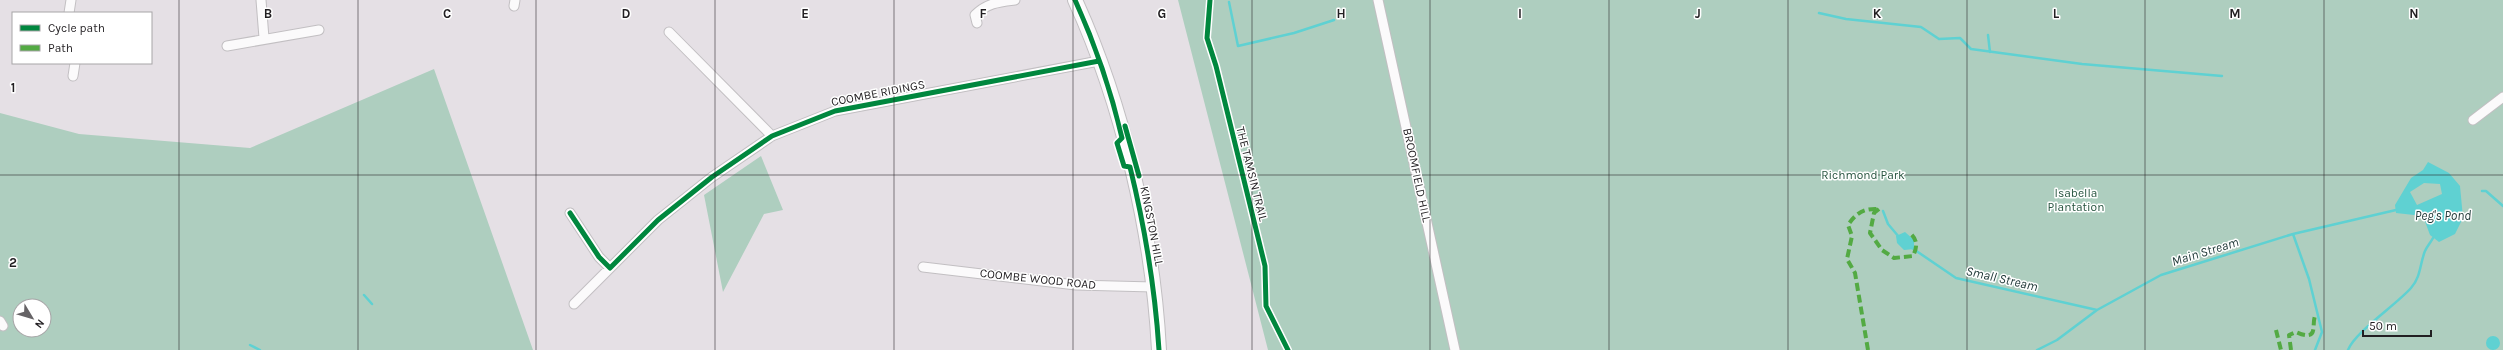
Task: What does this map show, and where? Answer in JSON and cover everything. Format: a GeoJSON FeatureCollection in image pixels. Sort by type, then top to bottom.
{"type":"FeatureCollection","features":[{"type":"Feature","properties":{"kind":"main road","name":"KINGSTON HILL"},"geometry":{"type":"LineString","coordinates":[[1075,0],[1099,61],[1119,125],[1138,199],[1153,287],[1159,350]]}},
{"type":"Feature","properties":{"kind":"street"},"geometry":{"type":"LineString","coordinates":[[69,12],[71,0]]}},
{"type":"Feature","properties":{"kind":"street"},"geometry":{"type":"LineString","coordinates":[[261,0],[264,38]]}},
{"type":"Feature","properties":{"kind":"street"},"geometry":{"type":"LineString","coordinates":[[977,23],[975,14],[982,8],[997,2],[1015,0]]}},
{"type":"Feature","properties":{"kind":"street","name":"BROOMFIELD HILL"},"geometry":{"type":"LineString","coordinates":[[1378,0],[1455,350]]}},
{"type":"Feature","properties":{"kind":"street"},"geometry":{"type":"LineString","coordinates":[[227,46],[264,38],[319,30]]}},
{"type":"Feature","properties":{"kind":"street"},"geometry":{"type":"LineString","coordinates":[[669,32],[772,136]]}},
{"type":"Feature","properties":{"kind":"street","name":"COOMBE RIDINGS"},"geometry":{"type":"LineString","coordinates":[[574,304],[658,220],[712,177],[772,136],[835,110],[1099,61]]}},
{"type":"Feature","properties":{"kind":"street"},"geometry":{"type":"LineString","coordinates":[[73,76],[75,64]]}},
{"type":"Feature","properties":{"kind":"street"},"geometry":{"type":"LineString","coordinates":[[2473,120],[2503,97]]}},
{"type":"Feature","properties":{"kind":"street"},"geometry":{"type":"LineString","coordinates":[[570,213],[599,257],[610,268]]}},
{"type":"Feature","properties":{"kind":"street","name":"COOMBE WOOD ROAD"},"geometry":{"type":"LineString","coordinates":[[923,267],[1076,285],[1153,287]]}},
{"type":"Feature","properties":{"kind":"green space","name":"Richmond Park"},"geometry":{"type":"Polygon","coordinates":[[[1178,0],[2503,0],[2503,350],[1268,350],[1178,0]]]}},
{"type":"Feature","properties":{"kind":"green space"},"geometry":{"type":"Polygon","coordinates":[[[434,69],[533,350],[0,350],[0,113],[79,134],[250,148],[434,69]]]}},
{"type":"Feature","properties":{"kind":"green space"},"geometry":{"type":"Polygon","coordinates":[[[761,156],[783,210],[764,214],[723,292],[704,195],[761,156]]]}},
{"type":"Feature","properties":{"kind":"water","name":"Peg's Pond"},"geometry":{"type":"Polygon","coordinates":[[[2428,162],[2449,173],[2460,186],[2463,218],[2455,234],[2439,242],[2430,235],[2423,216],[2396,213],[2395,205],[2411,178],[2423,170],[2428,162]],[[2424,183],[2410,192],[2417,205],[2442,194],[2440,184],[2424,183]]]}},
{"type":"Feature","properties":{"kind":"water"},"geometry":{"type":"Polygon","coordinates":[[[1905,232],[1914,240],[1914,249],[1904,250],[1897,243],[1896,236],[1905,232]]]}},
{"type":"Feature","properties":{"kind":"water"},"geometry":{"type":"Polygon","coordinates":[[[2490,336],[2496,336],[2500,340],[2500,346],[2496,350],[2490,350],[2486,346],[2486,340],[2490,336]]]}},
{"type":"Feature","properties":{"kind":"waterway"},"geometry":{"type":"LineString","coordinates":[[1229,2],[1238,46],[1294,33],[1334,20]]}},
{"type":"Feature","properties":{"kind":"waterway"},"geometry":{"type":"LineString","coordinates":[[1819,13],[1846,19],[1921,27],[1939,39],[1960,38],[1971,49],[2082,64],[2222,76]]}},
{"type":"Feature","properties":{"kind":"waterway"},"geometry":{"type":"LineString","coordinates":[[1988,35],[1990,52]]}},
{"type":"Feature","properties":{"kind":"waterway"},"geometry":{"type":"LineString","coordinates":[[2482,191],[2486,191],[2503,206]]}},
{"type":"Feature","properties":{"kind":"waterway","name":"Main Stream"},"geometry":{"type":"LineString","coordinates":[[2037,350],[2057,340],[2097,310],[2161,275],[2293,234],[2396,210]]}},
{"type":"Feature","properties":{"kind":"waterway","name":"Small Stream"},"geometry":{"type":"LineString","coordinates":[[1883,211],[1888,224],[1899,237]]}},
{"type":"Feature","properties":{"kind":"waterway"},"geometry":{"type":"LineString","coordinates":[[2293,234],[2309,279],[2322,332],[2315,350]]}},
{"type":"Feature","properties":{"kind":"waterway"},"geometry":{"type":"LineString","coordinates":[[2348,350],[2352,343],[2367,327],[2411,288],[2419,275],[2423,256],[2433,238]]}},
{"type":"Feature","properties":{"kind":"waterway","name":"Small Stream"},"geometry":{"type":"LineString","coordinates":[[1912,248],[1956,278],[2097,310]]}},
{"type":"Feature","properties":{"kind":"waterway"},"geometry":{"type":"LineString","coordinates":[[364,295],[372,304]]}},
{"type":"Feature","properties":{"kind":"waterway"},"geometry":{"type":"LineString","coordinates":[[250,345],[260,350]]}},
{"type":"Feature","properties":{"kind":"marked path"},"geometry":{"type":"LineString","coordinates":[[1868,350],[1855,273],[1847,259],[1852,236],[1848,225],[1857,214],[1869,209],[1879,209]]}},
{"type":"Feature","properties":{"kind":"marked path"},"geometry":{"type":"LineString","coordinates":[[1879,209],[1874,213],[1870,233],[1882,250],[1894,258],[1913,256],[1916,244],[1915,239],[1911,234]]}},
{"type":"Feature","properties":{"kind":"marked path"},"geometry":{"type":"LineString","coordinates":[[2291,350],[2289,335],[2296,332],[2304,335],[2312,334],[2316,314]]}},
{"type":"Feature","properties":{"kind":"marked path"},"geometry":{"type":"LineString","coordinates":[[2276,330],[2281,350]]}},
{"type":"Feature","properties":{"kind":"cycle path"},"geometry":{"type":"LineString","coordinates":[[1075,0],[1108,85],[1122,138],[1117,143],[1124,166],[1130,167],[1149,258],[1159,350]]}},
{"type":"Feature","properties":{"kind":"cycle path","name":"THE TAMSIN TRAIL"},"geometry":{"type":"LineString","coordinates":[[1210,0],[1207,38],[1216,66],[1265,266],[1266,306],[1288,350]]}},
{"type":"Feature","properties":{"kind":"cycle path"},"geometry":{"type":"LineString","coordinates":[[570,213],[599,257],[610,268],[658,220],[712,177],[772,136],[835,111],[1099,61]]}},
{"type":"Feature","properties":{"kind":"cycle path"},"geometry":{"type":"LineString","coordinates":[[1125,126],[1139,176]]}},
{"type":"Feature","properties":{"kind":"park label","name":"Isabella Plantation"},"geometry":{"type":"Point","coordinates":[2076,200]}}]}
